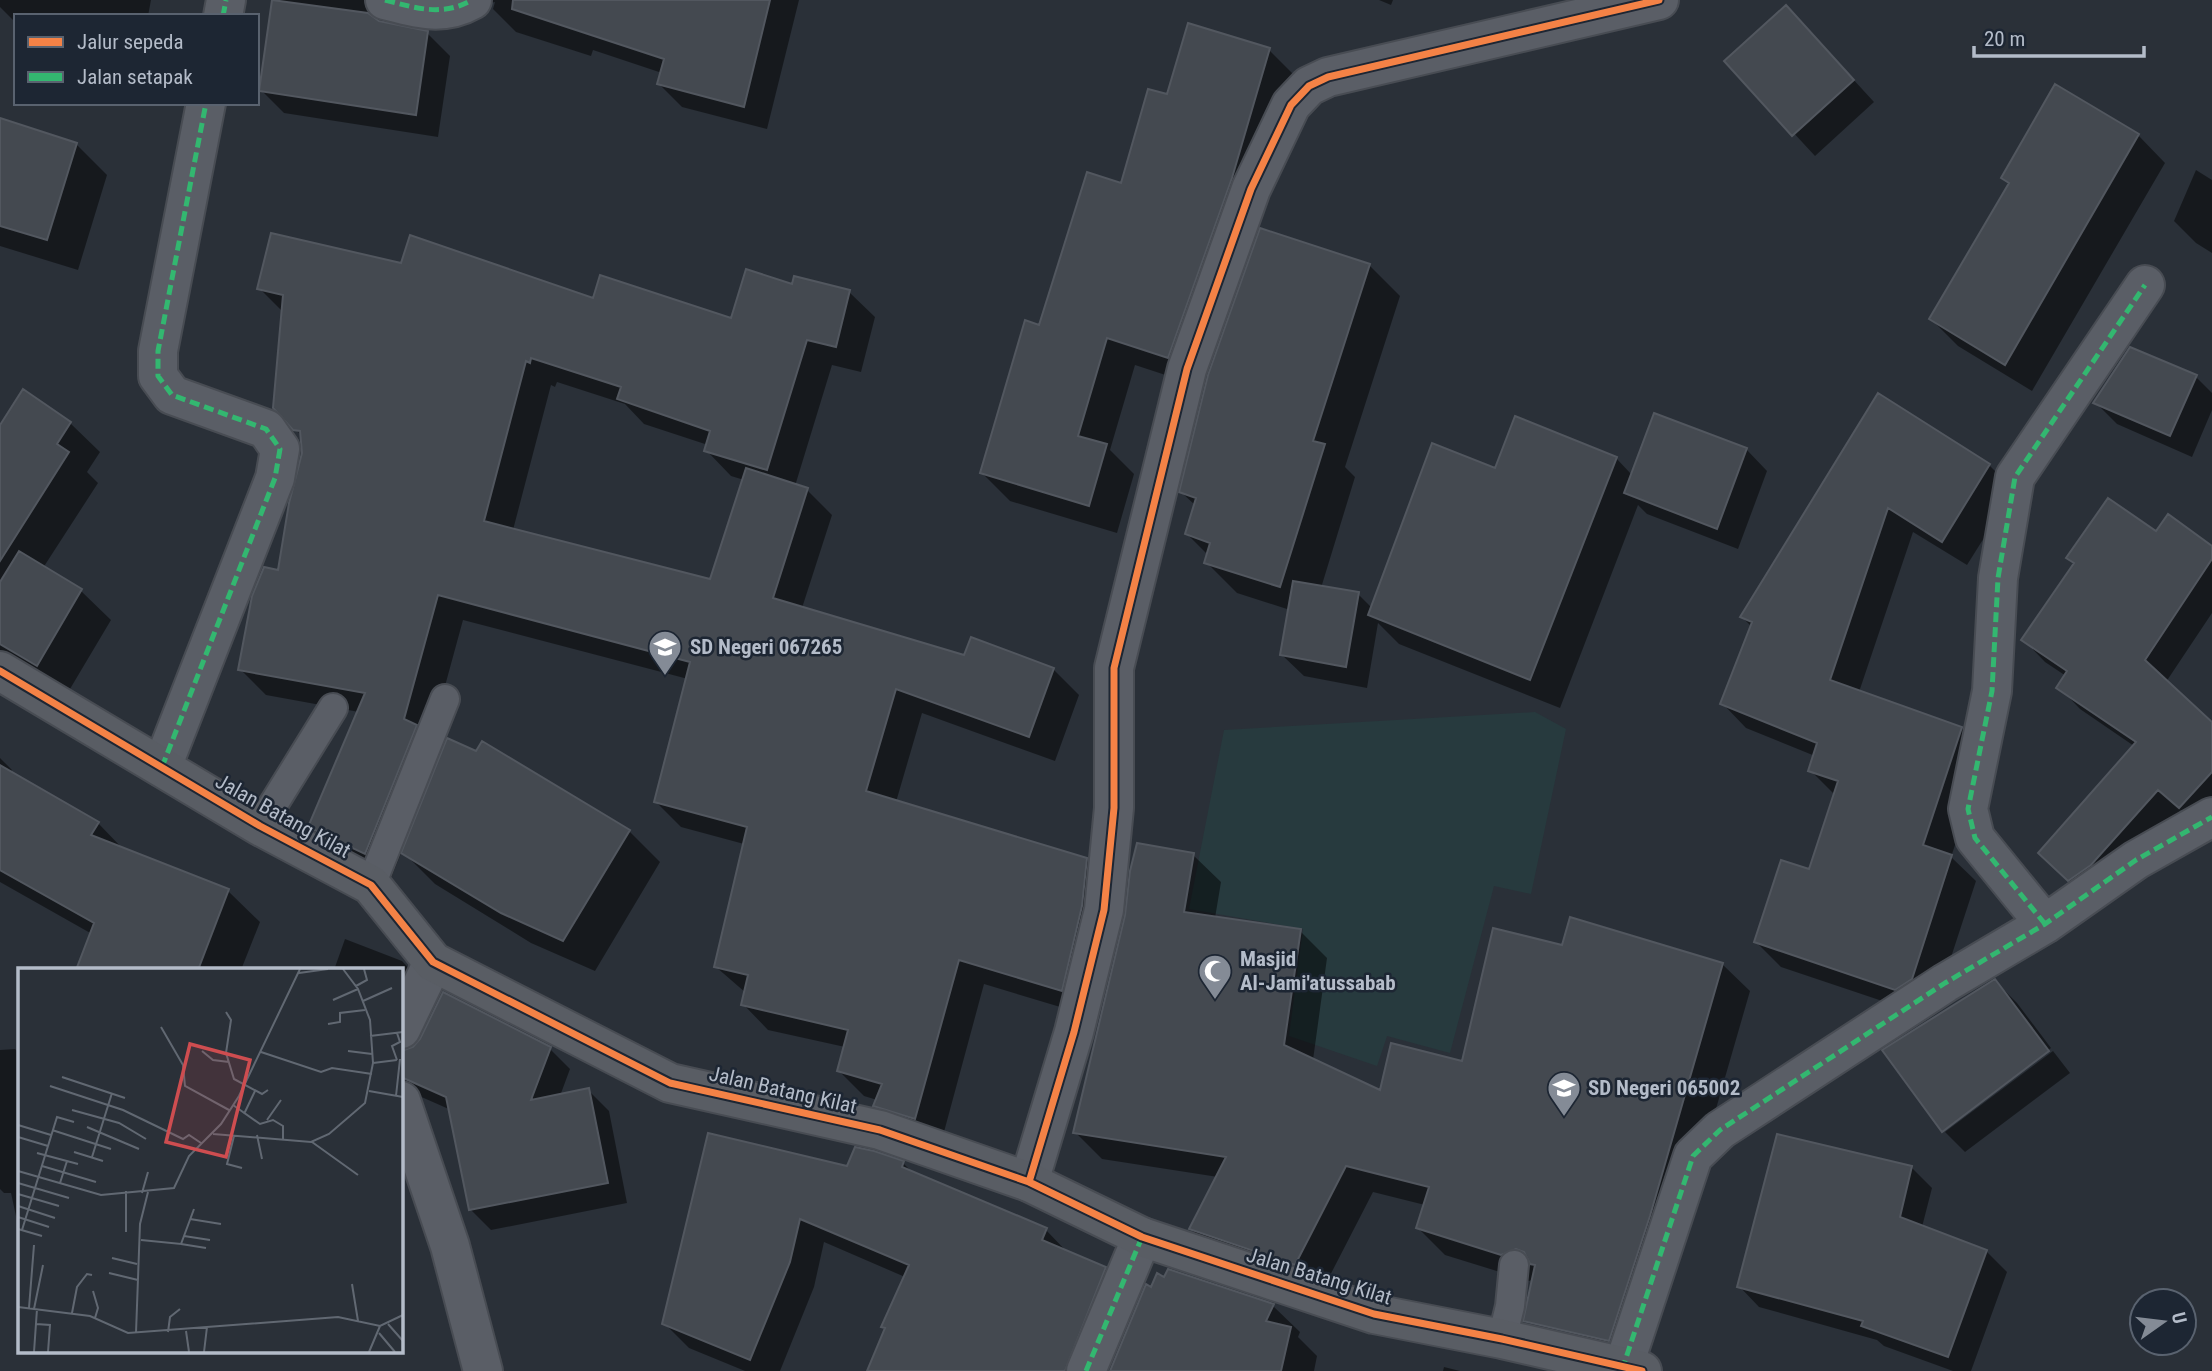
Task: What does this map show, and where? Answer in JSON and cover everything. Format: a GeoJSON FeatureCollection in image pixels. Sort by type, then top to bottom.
{"type":"FeatureCollection","features":[{"type":"Feature","properties":{"kind":"street"},"geometry":{"type":"LineString","coordinates":[[385,0],[429,11],[458,8],[472,0]]}},
{"type":"Feature","properties":{"kind":"street"},"geometry":{"type":"LineString","coordinates":[[1029,1182],[1074,1032],[1104,909],[1114,808],[1114,668],[1183,383],[1251,189],[1291,105],[1309,86],[1328,77],[1659,0]]}},
{"type":"Feature","properties":{"kind":"street"},"geometry":{"type":"LineString","coordinates":[[162,767],[275,478],[280,449],[266,429],[172,396],[158,376],[158,351],[206,105]]}},
{"type":"Feature","properties":{"kind":"street"},"geometry":{"type":"LineString","coordinates":[[2045,924],[1975,838],[1969,823],[1968,809],[1974,768],[1992,691],[1998,578],[2015,477],[2145,285]]}},
{"type":"Feature","properties":{"kind":"street","name":"Jalan Batang Kilat"},"geometry":{"type":"LineString","coordinates":[[0,671],[260,826],[371,885],[433,962],[670,1083],[880,1130],[1029,1182],[1142,1237],[1374,1314],[1502,1339],[1629,1370]]}},
{"type":"Feature","properties":{"kind":"street"},"geometry":{"type":"LineString","coordinates":[[1629,1370],[1693,1156],[1720,1130],[1945,983],[2045,924],[2136,860],[2212,817]]}},
{"type":"Feature","properties":{"kind":"street"},"geometry":{"type":"LineString","coordinates":[[402,1027],[433,962]]}},
{"type":"Feature","properties":{"kind":"street"},"geometry":{"type":"LineString","coordinates":[[402,1104],[450,1246],[483,1371]]}},
{"type":"Feature","properties":{"kind":"street"},"geometry":{"type":"LineString","coordinates":[[1086,1371],[1142,1237]]}},
{"type":"Feature","properties":{"kind":"lane"},"geometry":{"type":"LineString","coordinates":[[371,885],[444,699]]}},
{"type":"Feature","properties":{"kind":"lane"},"geometry":{"type":"LineString","coordinates":[[260,826],[333,708]]}},
{"type":"Feature","properties":{"kind":"lane"},"geometry":{"type":"LineString","coordinates":[[1502,1339],[1510,1306],[1514,1265]]}},
{"type":"Feature","properties":{"kind":"green space"},"geometry":{"type":"Polygon","coordinates":[[[1535,712],[1566,729],[1531,894],[1494,886],[1450,1053],[1387,1036],[1377,1066],[1289,1036],[1303,929],[1189,909],[1224,730],[1535,712]]]}},
{"type":"Feature","properties":{"kind":"building"},"geometry":{"type":"Polygon","coordinates":[[[272,0],[368,13],[379,21],[428,31],[416,115],[259,91],[272,0]]]}},
{"type":"Feature","properties":{"kind":"building"},"geometry":{"type":"Polygon","coordinates":[[[513,0],[770,0],[744,107],[657,84],[664,59],[512,9],[513,0]]]}},
{"type":"Feature","properties":{"kind":"building"},"geometry":{"type":"Polygon","coordinates":[[[1786,5],[1854,80],[1792,136],[1724,61],[1786,5]]]}},
{"type":"Feature","properties":{"kind":"building"},"geometry":{"type":"Polygon","coordinates":[[[1188,23],[1270,48],[1232,178],[1168,358],[1107,338],[1078,436],[1107,444],[1089,506],[980,473],[1025,320],[1039,325],[1087,172],[1121,183],[1148,89],[1167,94],[1188,23]]]}},
{"type":"Feature","properties":{"kind":"building"},"geometry":{"type":"Polygon","coordinates":[[[2055,84],[2139,134],[2005,365],[1929,319],[2009,183],[2001,178],[2055,84]]]}},
{"type":"Feature","properties":{"kind":"building"},"geometry":{"type":"Polygon","coordinates":[[[0,118],[77,143],[47,240],[0,226],[0,118]]]}},
{"type":"Feature","properties":{"kind":"building"},"geometry":{"type":"Polygon","coordinates":[[[1260,228],[1370,264],[1313,441],[1325,444],[1280,587],[1204,563],[1210,543],[1185,534],[1196,498],[1179,492],[1208,375],[1260,228]]]}},
{"type":"Feature","properties":{"kind":"building"},"geometry":{"type":"Polygon","coordinates":[[[271,233],[401,263],[410,235],[593,298],[600,275],[731,318],[746,269],[792,284],[794,276],[850,290],[836,347],[807,340],[767,470],[704,451],[710,431],[617,399],[621,387],[531,358],[530,363],[526,361],[484,521],[710,579],[746,468],[808,488],[773,598],[964,655],[971,637],[1054,668],[1029,737],[896,689],[866,791],[1087,858],[1082,906],[1062,991],[959,960],[915,1119],[873,1106],[882,1084],[837,1071],[848,1030],[741,1005],[748,975],[714,967],[747,827],[654,802],[690,662],[438,595],[404,719],[417,725],[365,854],[308,827],[365,693],[238,670],[252,596],[264,567],[278,570],[289,503],[302,453],[300,431],[293,430],[273,408],[283,295],[257,289],[271,233]]]}},
{"type":"Feature","properties":{"kind":"building"},"geometry":{"type":"Polygon","coordinates":[[[2130,347],[2197,375],[2170,436],[2093,403],[2130,347]]]}},
{"type":"Feature","properties":{"kind":"building"},"geometry":{"type":"Polygon","coordinates":[[[23,389],[71,422],[57,444],[69,452],[0,561],[0,425],[23,389]]]}},
{"type":"Feature","properties":{"kind":"building"},"geometry":{"type":"Polygon","coordinates":[[[1878,393],[1990,464],[1942,542],[1888,508],[1830,680],[1962,727],[1923,845],[1952,855],[1912,979],[1895,990],[1754,942],[1781,860],[1809,869],[1838,781],[1808,771],[1817,743],[1720,704],[1752,622],[1740,617],[1878,393]]]}},
{"type":"Feature","properties":{"kind":"building"},"geometry":{"type":"Polygon","coordinates":[[[1654,413],[1747,448],[1717,529],[1624,493],[1654,413]]]}},
{"type":"Feature","properties":{"kind":"building"},"geometry":{"type":"Polygon","coordinates":[[[1515,416],[1617,457],[1530,680],[1368,615],[1432,443],[1495,468],[1515,416]]]}},
{"type":"Feature","properties":{"kind":"building"},"geometry":{"type":"Polygon","coordinates":[[[2108,498],[2156,531],[2168,514],[2212,546],[2212,559],[2145,660],[2212,722],[2212,772],[2179,808],[2158,790],[2091,865],[2068,881],[2038,853],[2136,742],[2056,688],[2067,671],[2021,640],[2074,563],[2066,558],[2108,498]]]}},
{"type":"Feature","properties":{"kind":"building"},"geometry":{"type":"Polygon","coordinates":[[[19,551],[82,589],[37,666],[0,644],[0,582],[19,551]]]}},
{"type":"Feature","properties":{"kind":"building"},"geometry":{"type":"Polygon","coordinates":[[[1293,581],[1359,592],[1346,667],[1280,655],[1293,581]]]}},
{"type":"Feature","properties":{"kind":"building"},"geometry":{"type":"Polygon","coordinates":[[[447,738],[476,751],[482,741],[630,830],[563,941],[501,913],[401,853],[447,738]]]}},
{"type":"Feature","properties":{"kind":"building"},"geometry":{"type":"Polygon","coordinates":[[[0,765],[99,822],[91,835],[229,889],[199,968],[77,968],[94,923],[0,870],[0,765]]]}},
{"type":"Feature","properties":{"kind":"building"},"geometry":{"type":"Polygon","coordinates":[[[1137,843],[1194,853],[1184,912],[1301,929],[1284,1045],[1380,1090],[1391,1043],[1462,1061],[1493,928],[1562,945],[1570,917],[1723,963],[1650,1216],[1609,1341],[1523,1321],[1535,1265],[1530,1264],[1524,1252],[1516,1249],[1501,1255],[1416,1228],[1429,1187],[1346,1166],[1295,1265],[1189,1229],[1226,1157],[1073,1133],[1125,915],[1130,871],[1137,843]]]}},
{"type":"Feature","properties":{"kind":"building"},"geometry":{"type":"Polygon","coordinates":[[[1995,979],[2049,1051],[1942,1132],[1882,1050],[1995,979]]]}},
{"type":"Feature","properties":{"kind":"building"},"geometry":{"type":"Polygon","coordinates":[[[443,992],[551,1047],[531,1100],[589,1088],[608,1183],[469,1210],[446,1097],[402,1077],[402,1051],[413,1047],[420,1039],[443,992]]]}},
{"type":"Feature","properties":{"kind":"building"},"geometry":{"type":"Polygon","coordinates":[[[708,1133],[847,1166],[855,1147],[904,1161],[902,1167],[1047,1228],[1042,1240],[1106,1267],[1065,1371],[867,1371],[885,1328],[881,1327],[909,1265],[800,1219],[790,1262],[750,1360],[662,1324],[708,1133]]]}},
{"type":"Feature","properties":{"kind":"building"},"geometry":{"type":"Polygon","coordinates":[[[1777,1134],[1912,1166],[1900,1217],[1987,1250],[1948,1357],[1861,1326],[1863,1321],[1737,1287],[1777,1134]]]}},
{"type":"Feature","properties":{"kind":"building"},"geometry":{"type":"Polygon","coordinates":[[[1168,1269],[1274,1304],[1266,1321],[1291,1327],[1281,1371],[1110,1371],[1146,1284],[1151,1287],[1157,1273],[1164,1277],[1168,1269]]]}},
{"type":"Feature","properties":{"kind":"marked path"},"geometry":{"type":"LineString","coordinates":[[223,14],[226,0]]}},
{"type":"Feature","properties":{"kind":"marked path"},"geometry":{"type":"LineString","coordinates":[[385,0],[439,10],[472,0]]}},
{"type":"Feature","properties":{"kind":"marked path"},"geometry":{"type":"LineString","coordinates":[[162,767],[275,478],[280,449],[266,429],[172,395],[158,376],[158,351],[206,105]]}},
{"type":"Feature","properties":{"kind":"marked path"},"geometry":{"type":"LineString","coordinates":[[2045,924],[1975,838],[1968,809],[1992,691],[1998,578],[2015,477],[2145,285]]}},
{"type":"Feature","properties":{"kind":"marked path"},"geometry":{"type":"LineString","coordinates":[[1622,1370],[1693,1156],[1720,1130],[1945,983],[2045,924],[2136,860],[2212,817]]}},
{"type":"Feature","properties":{"kind":"marked path"},"geometry":{"type":"LineString","coordinates":[[1086,1371],[1142,1237]]}},
{"type":"Feature","properties":{"kind":"cycle path"},"geometry":{"type":"LineString","coordinates":[[1029,1182],[1074,1032],[1104,910],[1114,808],[1114,668],[1187,369],[1251,189],[1291,105],[1309,86],[1328,77],[1659,0]]}},
{"type":"Feature","properties":{"kind":"cycle path"},"geometry":{"type":"LineString","coordinates":[[0,671],[260,826],[371,885],[433,962],[670,1083],[880,1130],[1029,1182],[1142,1237],[1374,1314],[1502,1339],[1642,1371]]}},
{"type":"Feature","properties":{"kind":"place","name":"SD Negeri 067265"},"geometry":{"type":"Point","coordinates":[665,677]}},
{"type":"Feature","properties":{"kind":"place","name":"Masjid Al-Jami'atussabab"},"geometry":{"type":"Point","coordinates":[1215,1001]}},
{"type":"Feature","properties":{"kind":"place","name":"SD Negeri 065002"},"geometry":{"type":"Point","coordinates":[1564,1118]}}]}
